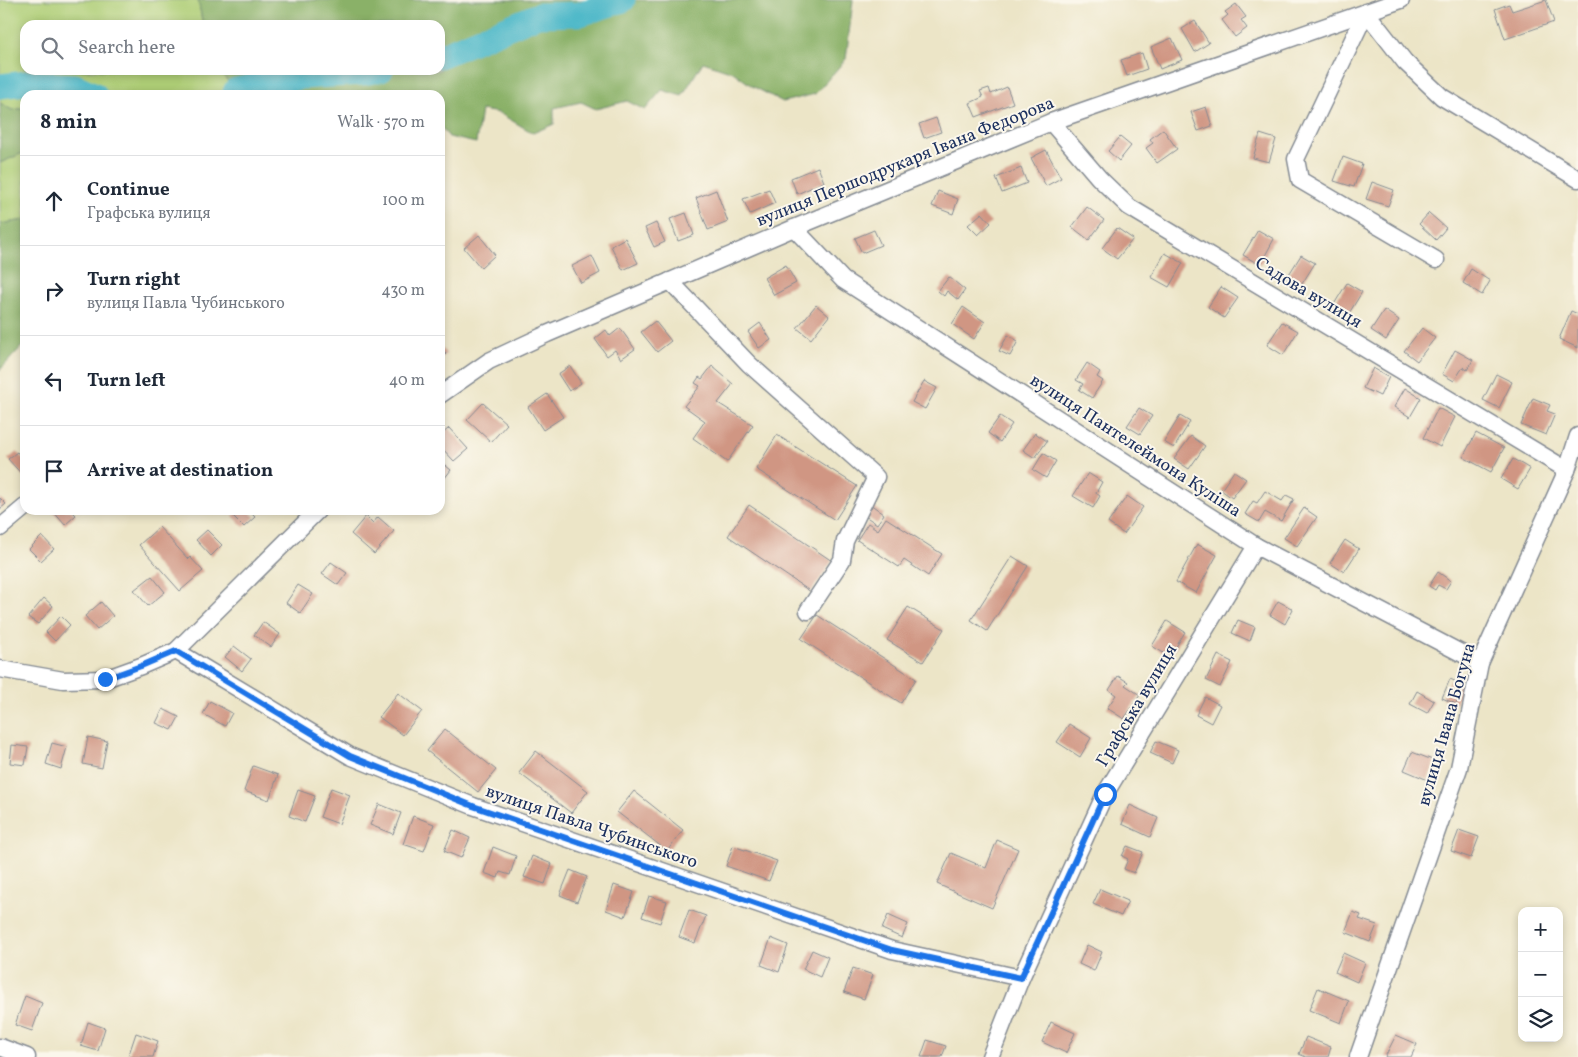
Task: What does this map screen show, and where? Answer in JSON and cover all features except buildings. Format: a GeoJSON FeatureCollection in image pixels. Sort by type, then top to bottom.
{"type":"FeatureCollection","features":[{"type":"Feature","properties":{"kind":"street","name":"вулиця Першодрукаря Івана Федорова"},"geometry":{"type":"LineString","coordinates":[[445,392],[489,361],[555,330],[794,228],[1051,122],[1401,0]]}},
{"type":"Feature","properties":{"kind":"street"},"geometry":{"type":"LineString","coordinates":[[1436,260],[1300,180],[1296,158],[1366,12],[1405,62],[1442,97],[1578,179]]}},
{"type":"Feature","properties":{"kind":"street","name":"Садова вулиця"},"geometry":{"type":"LineString","coordinates":[[1051,122],[1100,178],[1129,207],[1567,470]]}},
{"type":"Feature","properties":{"kind":"street","name":"вулиця Пантелеймона Куліша"},"geometry":{"type":"LineString","coordinates":[[794,228],[843,280],[1256,546],[1480,663]]}},
{"type":"Feature","properties":{"kind":"street"},"geometry":{"type":"LineString","coordinates":[[670,281],[749,364],[876,477],[845,541],[842,560],[808,611]]}},
{"type":"Feature","properties":{"kind":"street","name":"вулиця Івана Богуна"},"geometry":{"type":"LineString","coordinates":[[1358,1057],[1458,768],[1480,663],[1567,470],[1578,436]]}},
{"type":"Feature","properties":{"kind":"street"},"geometry":{"type":"LineString","coordinates":[[0,528],[20,511]]}},
{"type":"Feature","properties":{"kind":"street"},"geometry":{"type":"LineString","coordinates":[[0,668],[64,680],[105,679],[176,651],[313,515]]}},
{"type":"Feature","properties":{"kind":"street","name":"Графська вулиця"},"geometry":{"type":"LineString","coordinates":[[990,1057],[1021,978],[1105,794],[1256,546]]}},
{"type":"Feature","properties":{"kind":"street","name":"вулиця Павла Чубинського"},"geometry":{"type":"LineString","coordinates":[[176,651],[350,756],[473,806],[892,950],[1021,978]]}},
{"type":"Feature","properties":{"kind":"street"},"geometry":{"type":"LineString","coordinates":[[0,1046],[27,1057]]}},
{"type":"Feature","properties":{"kind":"green space"},"geometry":{"type":"Polygon","coordinates":[[[0,0],[198,0],[202,20],[20,20],[20,75],[222,75],[236,90],[20,90],[20,109],[12,110],[0,103],[0,0]]]}},
{"type":"Feature","properties":{"kind":"green space"},"geometry":{"type":"Polygon","coordinates":[[[198,0],[853,0],[846,59],[815,94],[783,102],[752,86],[733,72],[703,62],[682,96],[662,90],[645,110],[627,101],[596,109],[581,102],[554,108],[554,124],[533,133],[499,113],[481,110],[476,143],[449,137],[445,132],[445,90],[236,90],[222,75],[445,75],[445,20],[202,20],[198,0]]]}},
{"type":"Feature","properties":{"kind":"green space"},"geometry":{"type":"Polygon","coordinates":[[[0,103],[12,110],[20,109],[20,154],[0,163],[0,103]]]}},
{"type":"Feature","properties":{"kind":"green space"},"geometry":{"type":"Polygon","coordinates":[[[20,154],[20,221],[0,224],[0,163],[20,154]]]}},
{"type":"Feature","properties":{"kind":"green space"},"geometry":{"type":"Polygon","coordinates":[[[20,221],[20,348],[0,370],[0,224],[20,221]]]}},
{"type":"Feature","properties":{"kind":"waterway"},"geometry":{"type":"LineString","coordinates":[[445,54],[538,15],[580,14],[623,0]]}},
{"type":"Feature","properties":{"kind":"waterway"},"geometry":{"type":"LineString","coordinates":[[236,90],[302,77],[332,75]]}},
{"type":"Feature","properties":{"kind":"waterway"},"geometry":{"type":"LineString","coordinates":[[0,86],[27,83],[75,86],[84,90]]}},
{"type":"Feature","properties":{"kind":"route"},"geometry":{"type":"LineString","coordinates":[[105,679],[176,651],[350,756],[473,806],[892,950],[1021,978],[1105,794]]}}]}
